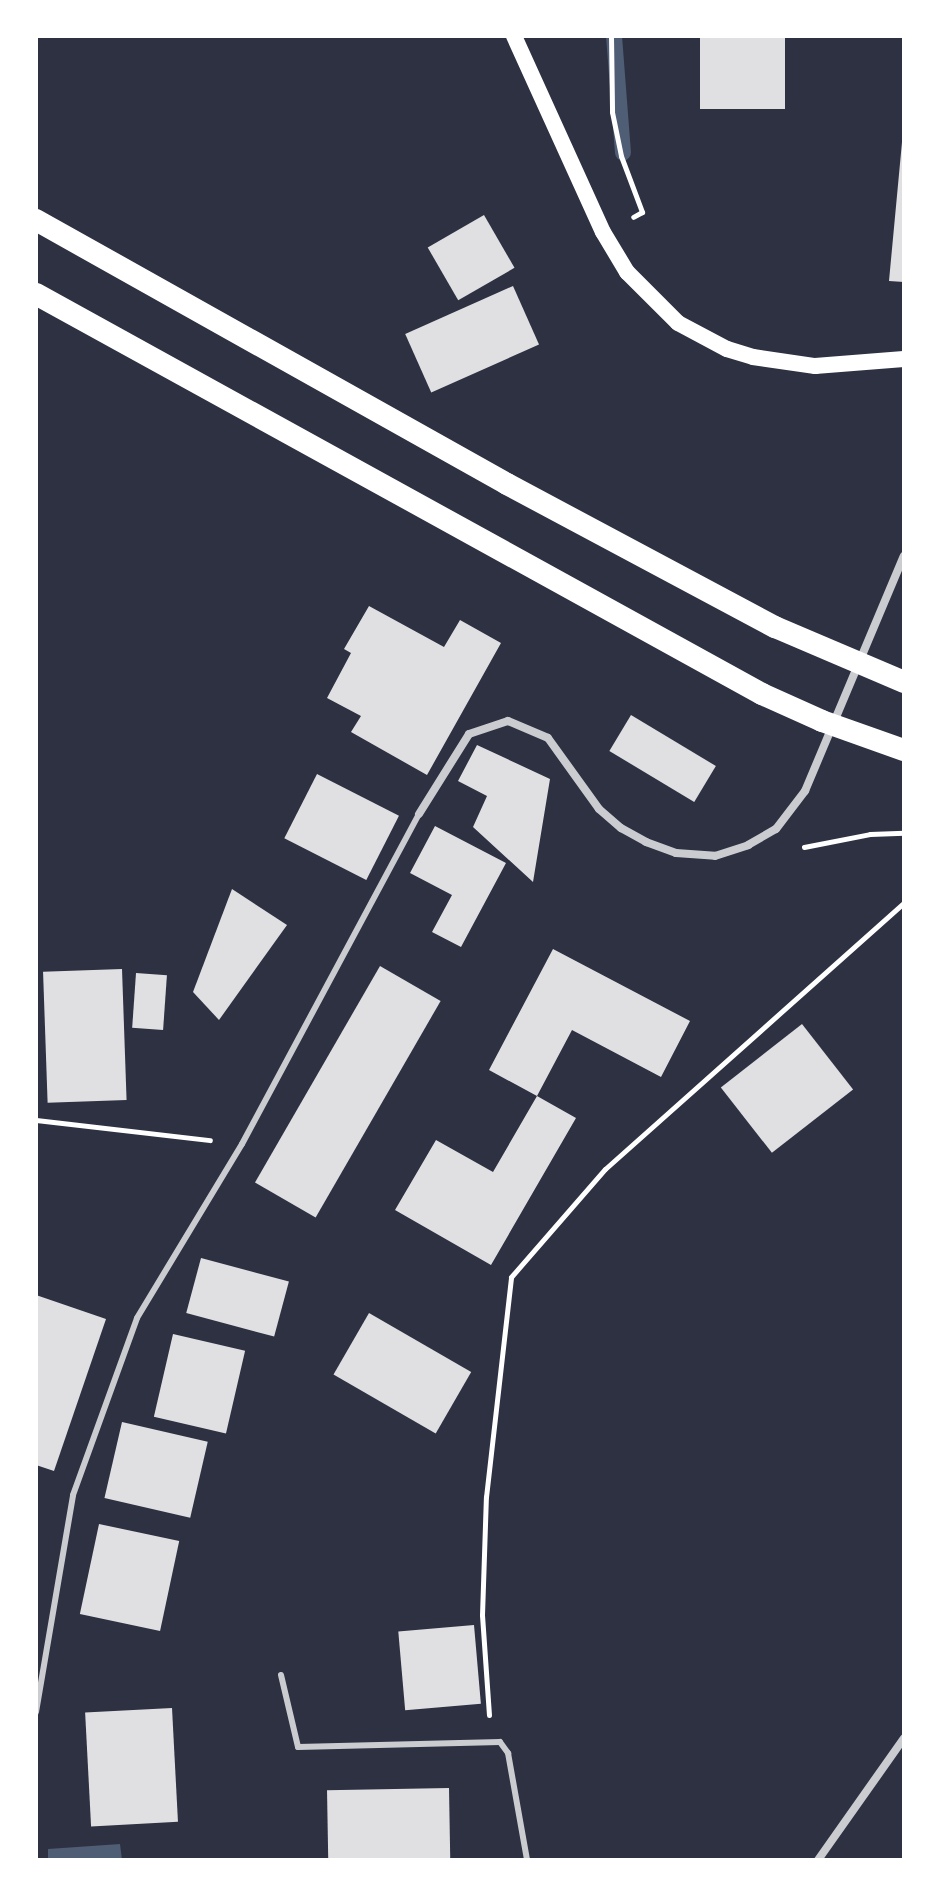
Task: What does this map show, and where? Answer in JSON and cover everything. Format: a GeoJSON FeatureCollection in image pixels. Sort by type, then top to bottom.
{"type":"FeatureCollection","features":[{"type":"Feature","properties":{"kind":"highway"},"geometry":{"type":"LineString","coordinates":[[36,220],[507,484],[775,627],[904,682]]}},
{"type":"Feature","properties":{"kind":"highway"},"geometry":{"type":"LineString","coordinates":[[36,294],[762,694],[904,750]]}},
{"type":"Feature","properties":{"kind":"main road"},"geometry":{"type":"LineString","coordinates":[[514,36],[603,232],[627,272],[678,323],[727,349],[753,357],[815,366],[904,359]]}},
{"type":"Feature","properties":{"kind":"street"},"geometry":{"type":"LineString","coordinates":[[419,814],[469,734],[508,721],[548,738],[599,809],[621,828],[676,853],[715,856],[748,845],[776,829],[797,804],[904,556]]}},
{"type":"Feature","properties":{"kind":"street"},"geometry":{"type":"LineString","coordinates":[[818,1860],[904,1738]]}},
{"type":"Feature","properties":{"kind":"lane"},"geometry":{"type":"LineString","coordinates":[[36,1712],[73,1495],[137,1318],[242,1144],[419,814]]}},
{"type":"Feature","properties":{"kind":"lane"},"geometry":{"type":"LineString","coordinates":[[281,1675],[298,1747],[500,1742],[508,1753],[527,1860]]}},
{"type":"Feature","properties":{"kind":"path"},"geometry":{"type":"LineString","coordinates":[[611,36],[612,112],[621,156],[642,212],[635,216]]}},
{"type":"Feature","properties":{"kind":"path"},"geometry":{"type":"LineString","coordinates":[[792,848],[870,834],[904,833]]}},
{"type":"Feature","properties":{"kind":"path"},"geometry":{"type":"LineString","coordinates":[[493,1740],[482,1615],[486,1497],[511,1277],[605,1169],[904,903]]}},
{"type":"Feature","properties":{"kind":"path"},"geometry":{"type":"LineString","coordinates":[[36,1120],[216,1140]]}},
{"type":"Feature","properties":{"kind":"water"},"geometry":{"type":"Polygon","coordinates":[[[120,1844],[122,1860],[48,1860],[48,1849],[120,1844]]]}},
{"type":"Feature","properties":{"kind":"building"},"geometry":{"type":"Polygon","coordinates":[[[700,36],[785,36],[785,109],[700,109],[700,36]]]}},
{"type":"Feature","properties":{"kind":"building"},"geometry":{"type":"Polygon","coordinates":[[[904,142],[904,282],[889,281],[904,142]]]}},
{"type":"Feature","properties":{"kind":"building"},"geometry":{"type":"Polygon","coordinates":[[[484,215],[514,268],[458,300],[428,248],[484,215]]]}},
{"type":"Feature","properties":{"kind":"building"},"geometry":{"type":"Polygon","coordinates":[[[513,286],[539,344],[431,392],[405,334],[513,286]]]}},
{"type":"Feature","properties":{"kind":"building"},"geometry":{"type":"Polygon","coordinates":[[[369,606],[444,647],[460,620],[501,643],[427,775],[351,732],[361,716],[327,698],[351,653],[344,649],[369,606]]]}},
{"type":"Feature","properties":{"kind":"building"},"geometry":{"type":"Polygon","coordinates":[[[631,715],[716,766],[694,802],[609,751],[631,715]]]}},
{"type":"Feature","properties":{"kind":"building"},"geometry":{"type":"Polygon","coordinates":[[[477,745],[550,779],[533,882],[473,827],[487,796],[458,781],[477,745]]]}},
{"type":"Feature","properties":{"kind":"building"},"geometry":{"type":"Polygon","coordinates":[[[317,774],[399,816],[366,880],[284,838],[317,774]]]}},
{"type":"Feature","properties":{"kind":"building"},"geometry":{"type":"Polygon","coordinates":[[[435,826],[506,863],[461,947],[432,932],[452,895],[410,873],[435,826]]]}},
{"type":"Feature","properties":{"kind":"building"},"geometry":{"type":"Polygon","coordinates":[[[232,889],[287,925],[219,1020],[193,992],[232,889]]]}},
{"type":"Feature","properties":{"kind":"building"},"geometry":{"type":"Polygon","coordinates":[[[553,949],[690,1021],[661,1077],[572,1030],[537,1096],[489,1070],[553,949]]]}},
{"type":"Feature","properties":{"kind":"building"},"geometry":{"type":"Polygon","coordinates":[[[380,966],[441,1001],[316,1218],[255,1183],[380,966]]]}},
{"type":"Feature","properties":{"kind":"building"},"geometry":{"type":"Polygon","coordinates":[[[122,969],[127,1100],[48,1103],[43,972],[122,969]]]}},
{"type":"Feature","properties":{"kind":"building"},"geometry":{"type":"Polygon","coordinates":[[[136,973],[167,975],[163,1030],[132,1028],[136,973]]]}},
{"type":"Feature","properties":{"kind":"building"},"geometry":{"type":"Polygon","coordinates":[[[802,1024],[853,1089],[772,1153],[721,1087],[802,1024]]]}},
{"type":"Feature","properties":{"kind":"building"},"geometry":{"type":"Polygon","coordinates":[[[537,1096],[576,1118],[491,1265],[395,1210],[436,1140],[493,1172],[537,1096]]]}},
{"type":"Feature","properties":{"kind":"building"},"geometry":{"type":"Polygon","coordinates":[[[201,1258],[289,1282],[274,1337],[186,1313],[201,1258]]]}},
{"type":"Feature","properties":{"kind":"building"},"geometry":{"type":"Polygon","coordinates":[[[36,1295],[106,1319],[54,1471],[36,1465],[36,1295]]]}},
{"type":"Feature","properties":{"kind":"building"},"geometry":{"type":"Polygon","coordinates":[[[369,1313],[471,1372],[436,1433],[333,1374],[369,1313]]]}},
{"type":"Feature","properties":{"kind":"building"},"geometry":{"type":"Polygon","coordinates":[[[173,1334],[245,1351],[226,1433],[154,1417],[173,1334]]]}},
{"type":"Feature","properties":{"kind":"building"},"geometry":{"type":"Polygon","coordinates":[[[122,1422],[208,1442],[190,1518],[104,1498],[122,1422]]]}},
{"type":"Feature","properties":{"kind":"building"},"geometry":{"type":"Polygon","coordinates":[[[99,1524],[179,1541],[160,1631],[80,1614],[99,1524]]]}},
{"type":"Feature","properties":{"kind":"building"},"geometry":{"type":"Polygon","coordinates":[[[474,1625],[481,1704],[405,1710],[398,1632],[474,1625]]]}},
{"type":"Feature","properties":{"kind":"building"},"geometry":{"type":"Polygon","coordinates":[[[172,1708],[178,1822],[91,1826],[85,1713],[172,1708]]]}},
{"type":"Feature","properties":{"kind":"building"},"geometry":{"type":"Polygon","coordinates":[[[449,1788],[450,1860],[328,1860],[327,1790],[449,1788]]]}},
{"type":"Feature","properties":{"kind":"waterway"},"geometry":{"type":"LineString","coordinates":[[614,36],[623,153]]}}]}
